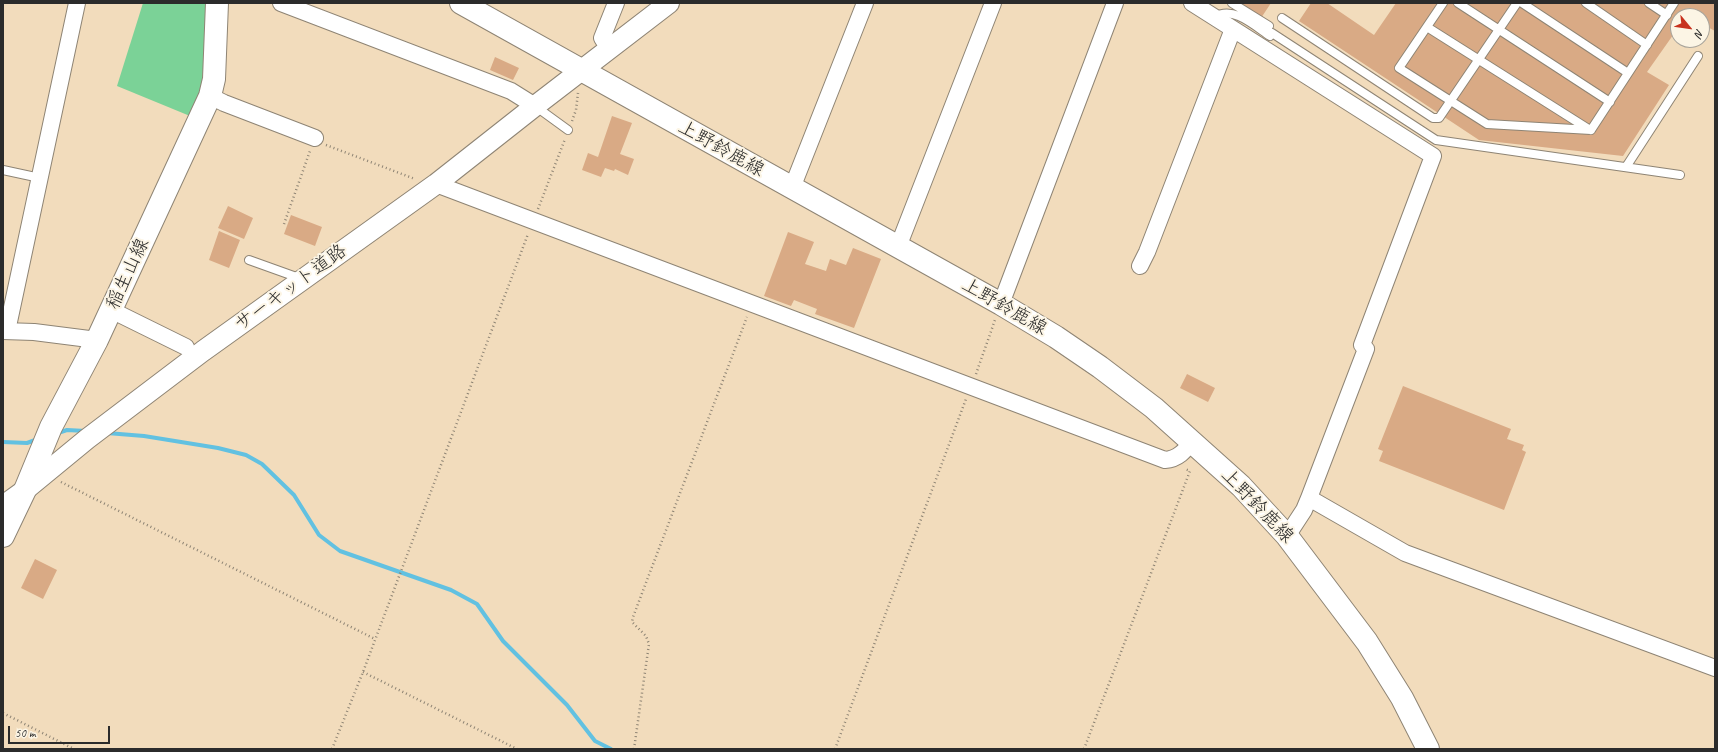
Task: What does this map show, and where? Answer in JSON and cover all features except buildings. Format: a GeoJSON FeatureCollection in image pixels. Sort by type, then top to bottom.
{"type":"FeatureCollection","features":[{"type":"Feature","properties":{"kind":"main road","name":"稲生山線"},"geometry":{"type":"LineString","coordinates":[[3,536],[25,490],[51,427],[97,340],[210,96],[214,79],[217,3]]}},
{"type":"Feature","properties":{"kind":"main road","name":"上野鈴鹿線"},"geometry":{"type":"LineString","coordinates":[[461,3],[580,71],[1000,304],[1056,337],[1100,367],[1154,408],[1241,486],[1288,536],[1366,642],[1402,698],[1428,749]]}},
{"type":"Feature","properties":{"kind":"street"},"geometry":{"type":"LineString","coordinates":[[77,3],[40,178],[5,332],[34,332],[97,340]]}},
{"type":"Feature","properties":{"kind":"street"},"geometry":{"type":"LineString","coordinates":[[281,3],[511,91],[534,106]]}},
{"type":"Feature","properties":{"kind":"street"},"geometry":{"type":"LineString","coordinates":[[609,49],[602,38],[616,3]]}},
{"type":"Feature","properties":{"kind":"street","name":"サーキット道路"},"geometry":{"type":"LineString","coordinates":[[3,506],[25,490],[86,439],[203,351],[436,184],[534,106],[669,3]]}},
{"type":"Feature","properties":{"kind":"street"},"geometry":{"type":"LineString","coordinates":[[792,188],[865,3]]}},
{"type":"Feature","properties":{"kind":"street"},"geometry":{"type":"LineString","coordinates":[[898,247],[992,3]]}},
{"type":"Feature","properties":{"kind":"street"},"geometry":{"type":"LineString","coordinates":[[1000,304],[1115,3]]}},
{"type":"Feature","properties":{"kind":"street"},"geometry":{"type":"LineString","coordinates":[[1192,3],[1433,156],[1362,345],[1366,349],[1304,510],[1288,536]]}},
{"type":"Feature","properties":{"kind":"street"},"geometry":{"type":"LineString","coordinates":[[1140,266],[1147,252],[1233,29]]}},
{"type":"Feature","properties":{"kind":"street"},"geometry":{"type":"LineString","coordinates":[[210,96],[314,139]]}},
{"type":"Feature","properties":{"kind":"street"},"geometry":{"type":"LineString","coordinates":[[436,184],[752,305],[1165,460],[1174,458],[1185,450],[1192,441]]}},
{"type":"Feature","properties":{"kind":"street"},"geometry":{"type":"LineString","coordinates":[[111,310],[186,346]]}},
{"type":"Feature","properties":{"kind":"street"},"geometry":{"type":"LineString","coordinates":[[1309,498],[1405,553],[1715,668]]}},
{"type":"Feature","properties":{"kind":"lane"},"geometry":{"type":"LineString","coordinates":[[1232,3],[1270,32],[1436,140],[1680,175]]}},
{"type":"Feature","properties":{"kind":"lane"},"geometry":{"type":"LineString","coordinates":[[1443,3],[1399,68],[1487,124],[1591,130]]}},
{"type":"Feature","properties":{"kind":"lane"},"geometry":{"type":"LineString","coordinates":[[1282,18],[1433,118],[1439,118],[1452,101],[1517,3]]}},
{"type":"Feature","properties":{"kind":"lane"},"geometry":{"type":"LineString","coordinates":[[1522,3],[1628,73]]}},
{"type":"Feature","properties":{"kind":"lane"},"geometry":{"type":"LineString","coordinates":[[1586,3],[1647,45]]}},
{"type":"Feature","properties":{"kind":"lane"},"geometry":{"type":"LineString","coordinates":[[1649,3],[1667,15]]}},
{"type":"Feature","properties":{"kind":"lane"},"geometry":{"type":"LineString","coordinates":[[1591,130],[1674,3]]}},
{"type":"Feature","properties":{"kind":"lane"},"geometry":{"type":"LineString","coordinates":[[1463,4],[1499,30],[1610,102]]}},
{"type":"Feature","properties":{"kind":"lane"},"geometry":{"type":"LineString","coordinates":[[1215,17],[1220,14],[1238,15],[1270,32]]}},
{"type":"Feature","properties":{"kind":"lane"},"geometry":{"type":"LineString","coordinates":[[1427,27],[1591,130]]}},
{"type":"Feature","properties":{"kind":"lane"},"geometry":{"type":"LineString","coordinates":[[1626,167],[1698,56]]}},
{"type":"Feature","properties":{"kind":"lane"},"geometry":{"type":"LineString","coordinates":[[534,106],[568,130]]}},
{"type":"Feature","properties":{"kind":"lane"},"geometry":{"type":"LineString","coordinates":[[3,170],[40,178]]}},
{"type":"Feature","properties":{"kind":"lane"},"geometry":{"type":"LineString","coordinates":[[249,260],[303,279]]}},
{"type":"Feature","properties":{"kind":"path"},"geometry":{"type":"LineString","coordinates":[[332,749],[363,672],[576,110],[580,71]]}},
{"type":"Feature","properties":{"kind":"path"},"geometry":{"type":"LineString","coordinates":[[284,224],[314,139],[415,179]]}},
{"type":"Feature","properties":{"kind":"path"},"geometry":{"type":"LineString","coordinates":[[835,749],[971,386],[1000,304]]}},
{"type":"Feature","properties":{"kind":"path"},"geometry":{"type":"LineString","coordinates":[[634,749],[649,644],[646,636],[632,622],[633,617],[752,305]]}},
{"type":"Feature","properties":{"kind":"path"},"geometry":{"type":"LineString","coordinates":[[1084,749],[1190,471],[1179,466],[1174,458]]}},
{"type":"Feature","properties":{"kind":"path"},"geometry":{"type":"LineString","coordinates":[[44,474],[375,639]]}},
{"type":"Feature","properties":{"kind":"path"},"geometry":{"type":"LineString","coordinates":[[363,672],[517,749]]}},
{"type":"Feature","properties":{"kind":"path"},"geometry":{"type":"LineString","coordinates":[[3,714],[74,749]]}},
{"type":"Feature","properties":{"kind":"green space"},"geometry":{"type":"Polygon","coordinates":[[[143,3],[207,3],[202,87],[190,116],[117,86],[143,3]]]}},
{"type":"Feature","properties":{"kind":"waterway"},"geometry":{"type":"LineString","coordinates":[[58,433],[67,430],[86,431]]}},
{"type":"Feature","properties":{"kind":"waterway"},"geometry":{"type":"LineString","coordinates":[[107,433],[144,436],[218,448],[246,455],[262,464],[294,495],[319,535],[340,551],[451,590],[477,604],[503,641],[567,705],[595,741],[611,749]]}},
{"type":"Feature","properties":{"kind":"waterway"},"geometry":{"type":"LineString","coordinates":[[3,442],[27,443],[38,439]]}}]}
